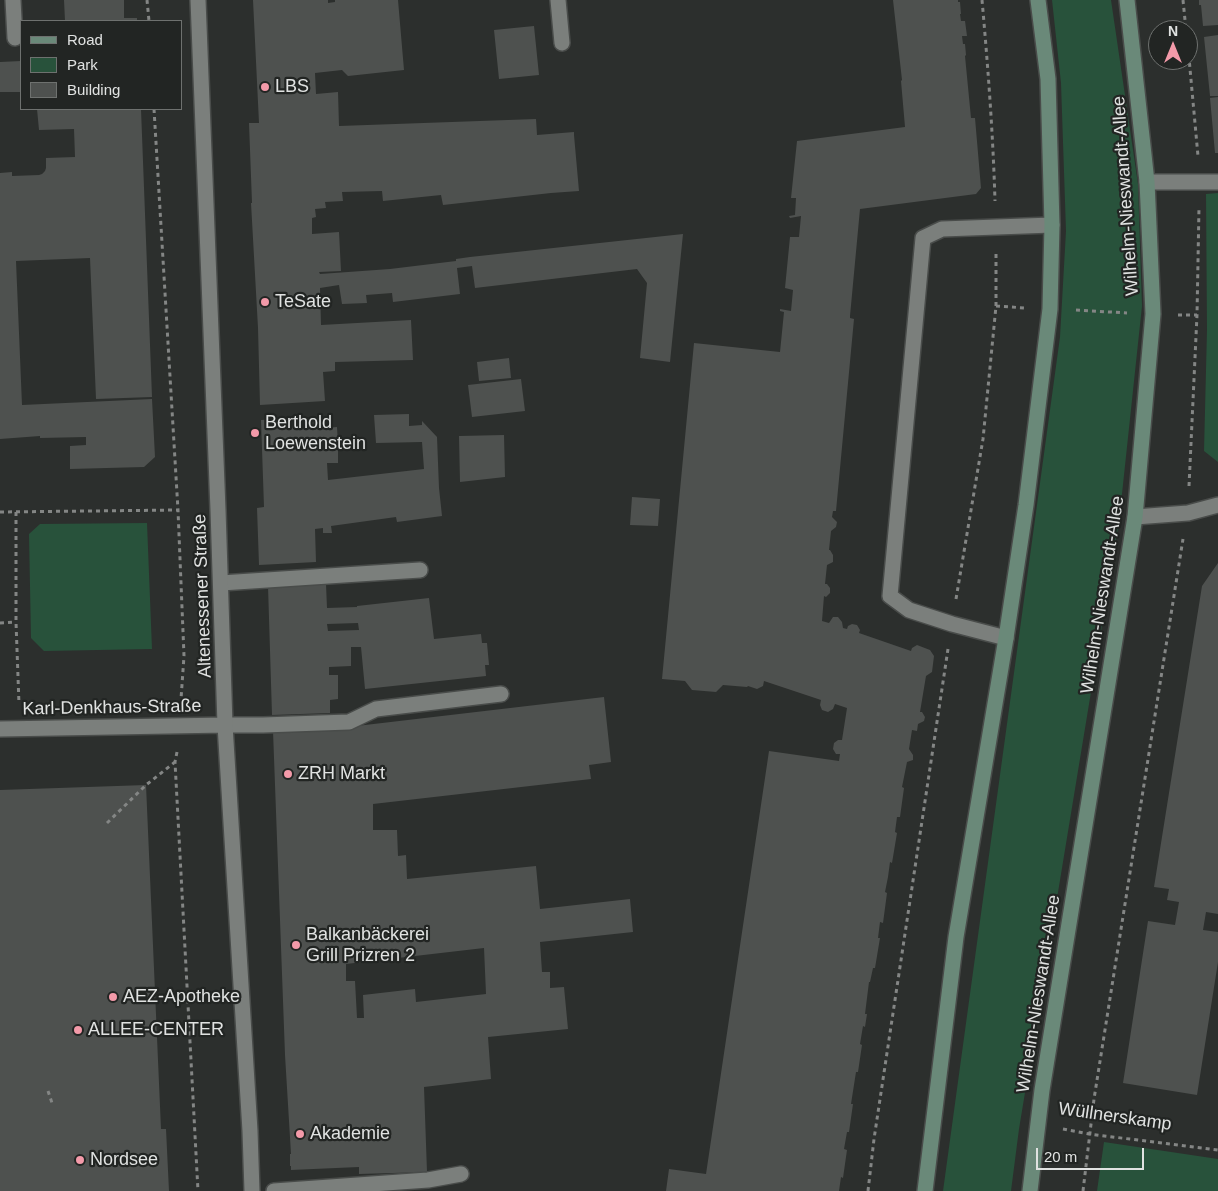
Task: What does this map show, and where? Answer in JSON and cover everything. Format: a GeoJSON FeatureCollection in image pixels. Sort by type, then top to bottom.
{"type":"FeatureCollection","features":[{"type":"Feature","properties":{"kind":"main road"},"geometry":{"type":"LineString","coordinates":[[925,1191],[956,937],[1006,638],[1026,505],[1050,309],[1052,225],[1048,79],[1038,0]]}},
{"type":"Feature","properties":{"kind":"main road","name":"Wilhelm-Nieswandt-Allee"},"geometry":{"type":"LineString","coordinates":[[1030,1191],[1037,1125],[1135,517],[1153,314],[1147,182],[1127,0]]}},
{"type":"Feature","properties":{"kind":"street"},"geometry":{"type":"LineString","coordinates":[[13,0],[15,38]]}},
{"type":"Feature","properties":{"kind":"street","name":"Altenessener Straße"},"geometry":{"type":"LineString","coordinates":[[198,0],[225,725],[252,1191]]}},
{"type":"Feature","properties":{"kind":"street"},"geometry":{"type":"LineString","coordinates":[[558,0],[562,43]]}},
{"type":"Feature","properties":{"kind":"street"},"geometry":{"type":"LineString","coordinates":[[1147,182],[1218,182]]}},
{"type":"Feature","properties":{"kind":"street"},"geometry":{"type":"LineString","coordinates":[[1006,638],[909,610],[890,596],[923,238],[942,229],[1052,225]]}},
{"type":"Feature","properties":{"kind":"street"},"geometry":{"type":"LineString","coordinates":[[1135,517],[1188,513],[1218,505]]}},
{"type":"Feature","properties":{"kind":"street"},"geometry":{"type":"LineString","coordinates":[[221,583],[420,570]]}},
{"type":"Feature","properties":{"kind":"street","name":"Karl-Denkhaus-Straße"},"geometry":{"type":"LineString","coordinates":[[0,730],[349,722],[376,709],[501,694]]}},
{"type":"Feature","properties":{"kind":"street"},"geometry":{"type":"LineString","coordinates":[[274,1191],[428,1180],[462,1174]]}},
{"type":"Feature","properties":{"kind":"path"},"geometry":{"type":"LineString","coordinates":[[148,0],[149,20]]}},
{"type":"Feature","properties":{"kind":"path"},"geometry":{"type":"LineString","coordinates":[[1183,0],[1185,20]]}},
{"type":"Feature","properties":{"kind":"path"},"geometry":{"type":"LineString","coordinates":[[1083,1191],[1094,1099],[1188,513],[1197,315],[1200,182],[1190,70]]}},
{"type":"Feature","properties":{"kind":"path"},"geometry":{"type":"LineString","coordinates":[[154,110],[178,510],[184,656],[180,726],[175,762],[198,1191]]}},
{"type":"Feature","properties":{"kind":"path"},"geometry":{"type":"LineString","coordinates":[[996,306],[1197,315]]}},
{"type":"Feature","properties":{"kind":"path"},"geometry":{"type":"LineString","coordinates":[[0,512],[178,510]]}},
{"type":"Feature","properties":{"kind":"path"},"geometry":{"type":"LineString","coordinates":[[16,512],[16,622],[20,729]]}},
{"type":"Feature","properties":{"kind":"path"},"geometry":{"type":"LineString","coordinates":[[0,623],[16,622]]}},
{"type":"Feature","properties":{"kind":"path"},"geometry":{"type":"LineString","coordinates":[[107,823],[146,785],[175,762]]}},
{"type":"Feature","properties":{"kind":"path"},"geometry":{"type":"LineString","coordinates":[[48,1091],[52,1103]]}},
{"type":"Feature","properties":{"kind":"path","name":"Wüllnerskamp"},"geometry":{"type":"LineString","coordinates":[[1037,1125],[1089,1134],[1218,1150]]}},
{"type":"Feature","properties":{"kind":"green space"},"geometry":{"type":"Polygon","coordinates":[[[1052,0],[1111,0],[1138,184],[1142,306],[1119,522],[1019,1129],[1011,1191],[943,1191],[1060,337],[1066,231],[1061,83],[1052,0]]]}},
{"type":"Feature","properties":{"kind":"green space"},"geometry":{"type":"Polygon","coordinates":[[[1218,193],[1218,462],[1204,451],[1207,330],[1206,194],[1218,193]]]}},
{"type":"Feature","properties":{"kind":"green space"},"geometry":{"type":"Polygon","coordinates":[[[147,523],[152,649],[44,651],[31,638],[29,534],[40,524],[147,523]]]}},
{"type":"Feature","properties":{"kind":"green space"},"geometry":{"type":"Polygon","coordinates":[[[1104,1142],[1218,1159],[1218,1191],[1097,1191],[1104,1142]]]}},
{"type":"Feature","properties":{"kind":"building"},"geometry":{"type":"Polygon","coordinates":[[[64,0],[124,0],[124,18],[137,18],[137,20],[65,20],[64,0]]]}},
{"type":"Feature","properties":{"kind":"building"},"geometry":{"type":"Polygon","coordinates":[[[253,0],[328,0],[328,3],[335,2],[335,0],[398,0],[404,70],[348,76],[342,70],[315,73],[316,94],[338,92],[339,126],[536,119],[537,135],[574,132],[579,191],[443,205],[441,195],[383,201],[382,191],[342,192],[343,201],[325,202],[326,208],[315,209],[316,217],[312,218],[312,234],[339,232],[341,271],[319,272],[320,274],[390,269],[456,261],[456,259],[470,257],[683,234],[670,362],[640,358],[647,283],[637,269],[475,288],[472,266],[457,268],[460,294],[393,302],[392,293],[366,295],[367,303],[342,304],[339,285],[320,288],[321,325],[411,320],[413,360],[335,362],[335,371],[323,372],[325,401],[260,405],[249,123],[259,123],[253,0]]]}},
{"type":"Feature","properties":{"kind":"building"},"geometry":{"type":"Polygon","coordinates":[[[893,0],[958,0],[960,2],[961,21],[965,21],[967,36],[962,36],[963,44],[965,44],[971,118],[975,118],[981,188],[976,194],[860,209],[850,316],[850,318],[854,319],[836,511],[833,511],[832,517],[837,522],[836,527],[831,531],[829,550],[833,555],[833,562],[827,565],[825,584],[830,588],[830,593],[826,597],[824,596],[822,621],[829,623],[833,617],[838,617],[842,622],[843,628],[847,629],[852,624],[857,625],[860,630],[859,633],[911,651],[917,645],[930,650],[934,656],[932,672],[926,676],[920,712],[925,717],[924,721],[918,724],[917,731],[912,730],[909,749],[913,755],[913,760],[907,762],[902,787],[904,788],[900,817],[897,817],[895,832],[897,833],[885,892],[887,893],[883,923],[880,922],[878,938],[880,938],[875,968],[873,968],[869,982],[865,1014],[867,1014],[860,1044],[862,1045],[851,1104],[853,1104],[849,1132],[847,1132],[844,1149],[847,1150],[843,1178],[841,1177],[839,1191],[666,1191],[669,1169],[706,1174],[769,751],[839,761],[840,754],[836,754],[833,749],[834,743],[842,740],[847,708],[835,704],[833,709],[828,712],[822,710],[821,700],[764,681],[763,686],[757,689],[748,686],[723,685],[716,692],[692,690],[685,681],[662,679],[694,343],[780,352],[784,312],[780,311],[780,309],[791,311],[793,290],[785,288],[790,237],[799,237],[801,216],[790,218],[789,216],[795,215],[796,198],[791,198],[797,141],[905,127],[893,0]]]}},
{"type":"Feature","properties":{"kind":"building"},"geometry":{"type":"Polygon","coordinates":[[[1199,0],[1218,0],[1218,25],[1203,26],[1199,0]]]}},
{"type":"Feature","properties":{"kind":"building"},"geometry":{"type":"Polygon","coordinates":[[[534,26],[539,75],[499,79],[494,30],[534,26]]]}},
{"type":"Feature","properties":{"kind":"building"},"geometry":{"type":"Polygon","coordinates":[[[1218,35],[1218,96],[1210,96],[1204,37],[1218,35]]]}},
{"type":"Feature","properties":{"kind":"building"},"geometry":{"type":"Polygon","coordinates":[[[20,61],[20,92],[0,92],[0,62],[20,61]]]}},
{"type":"Feature","properties":{"kind":"building"},"geometry":{"type":"Polygon","coordinates":[[[1218,97],[1218,153],[1215,153],[1210,98],[1218,97]]]}},
{"type":"Feature","properties":{"kind":"building"},"geometry":{"type":"Polygon","coordinates":[[[37,110],[141,110],[152,397],[96,399],[90,258],[16,261],[22,405],[152,399],[155,457],[144,467],[70,469],[70,446],[86,445],[86,437],[40,438],[40,436],[0,439],[0,173],[12,172],[12,176],[39,175],[45,171],[46,158],[75,157],[74,129],[39,130],[37,110]]]}},
{"type":"Feature","properties":{"kind":"building"},"geometry":{"type":"Polygon","coordinates":[[[509,358],[511,378],[479,381],[477,362],[509,358]]]}},
{"type":"Feature","properties":{"kind":"building"},"geometry":{"type":"Polygon","coordinates":[[[521,379],[525,411],[472,417],[468,385],[521,379]]]}},
{"type":"Feature","properties":{"kind":"building"},"geometry":{"type":"Polygon","coordinates":[[[409,414],[409,426],[422,425],[422,421],[437,437],[442,516],[397,522],[396,517],[331,526],[332,533],[323,533],[323,528],[315,529],[316,562],[259,565],[257,508],[264,507],[261,420],[326,417],[326,428],[337,427],[338,445],[338,463],[327,463],[328,480],[424,469],[422,442],[376,443],[374,415],[409,414]]]}},
{"type":"Feature","properties":{"kind":"building"},"geometry":{"type":"Polygon","coordinates":[[[504,435],[505,477],[460,482],[459,436],[504,435]]]}},
{"type":"Feature","properties":{"kind":"building"},"geometry":{"type":"Polygon","coordinates":[[[632,497],[660,499],[658,526],[630,525],[632,497]]]}},
{"type":"Feature","properties":{"kind":"building"},"geometry":{"type":"Polygon","coordinates":[[[1218,563],[1218,914],[1206,912],[1203,930],[1218,932],[1218,962],[1197,1095],[1123,1083],[1148,921],[1175,925],[1179,902],[1167,900],[1169,889],[1154,887],[1202,586],[1218,563]]]}},
{"type":"Feature","properties":{"kind":"building"},"geometry":{"type":"Polygon","coordinates":[[[326,584],[327,608],[357,607],[429,598],[434,639],[481,634],[482,643],[487,643],[489,665],[485,665],[486,676],[365,689],[361,647],[351,647],[351,666],[329,667],[329,675],[338,675],[338,699],[330,700],[330,713],[272,715],[268,586],[326,584]],[[358,623],[327,624],[328,631],[359,630],[358,623]]]}},
{"type":"Feature","properties":{"kind":"building"},"geometry":{"type":"Polygon","coordinates":[[[604,697],[611,762],[589,765],[591,779],[373,804],[373,830],[397,830],[398,856],[406,855],[407,879],[536,866],[540,909],[630,899],[633,932],[540,942],[542,972],[550,972],[550,988],[564,987],[568,1029],[488,1037],[491,1079],[424,1087],[427,1172],[359,1174],[359,1167],[291,1170],[290,1166],[273,731],[348,727],[604,697]],[[484,948],[346,964],[346,981],[355,981],[357,1018],[364,1018],[363,995],[415,989],[416,1002],[486,994],[484,948]]]}},
{"type":"Feature","properties":{"kind":"building","name":"ALLEE-CENTER"},"geometry":{"type":"Polygon","coordinates":[[[146,785],[161,1129],[166,1129],[169,1191],[0,1191],[0,790],[146,785]]]}},
{"type":"Feature","properties":{"kind":"place","name":"LBS"},"geometry":{"type":"Point","coordinates":[265,87]}},
{"type":"Feature","properties":{"kind":"place","name":"TeSate"},"geometry":{"type":"Point","coordinates":[265,302]}},
{"type":"Feature","properties":{"kind":"place","name":"Berthold Loewenstein"},"geometry":{"type":"Point","coordinates":[255,433]}},
{"type":"Feature","properties":{"kind":"place","name":"ZRH Markt"},"geometry":{"type":"Point","coordinates":[288,774]}},
{"type":"Feature","properties":{"kind":"place","name":"Balkanbäckerei Grill Prizren 2"},"geometry":{"type":"Point","coordinates":[296,945]}},
{"type":"Feature","properties":{"kind":"place","name":"AEZ-Apotheke"},"geometry":{"type":"Point","coordinates":[113,997]}},
{"type":"Feature","properties":{"kind":"place","name":"ALLEE-CENTER"},"geometry":{"type":"Point","coordinates":[78,1030]}},
{"type":"Feature","properties":{"kind":"place","name":"Akademie"},"geometry":{"type":"Point","coordinates":[300,1134]}},
{"type":"Feature","properties":{"kind":"place","name":"Nordsee"},"geometry":{"type":"Point","coordinates":[80,1160]}}]}
